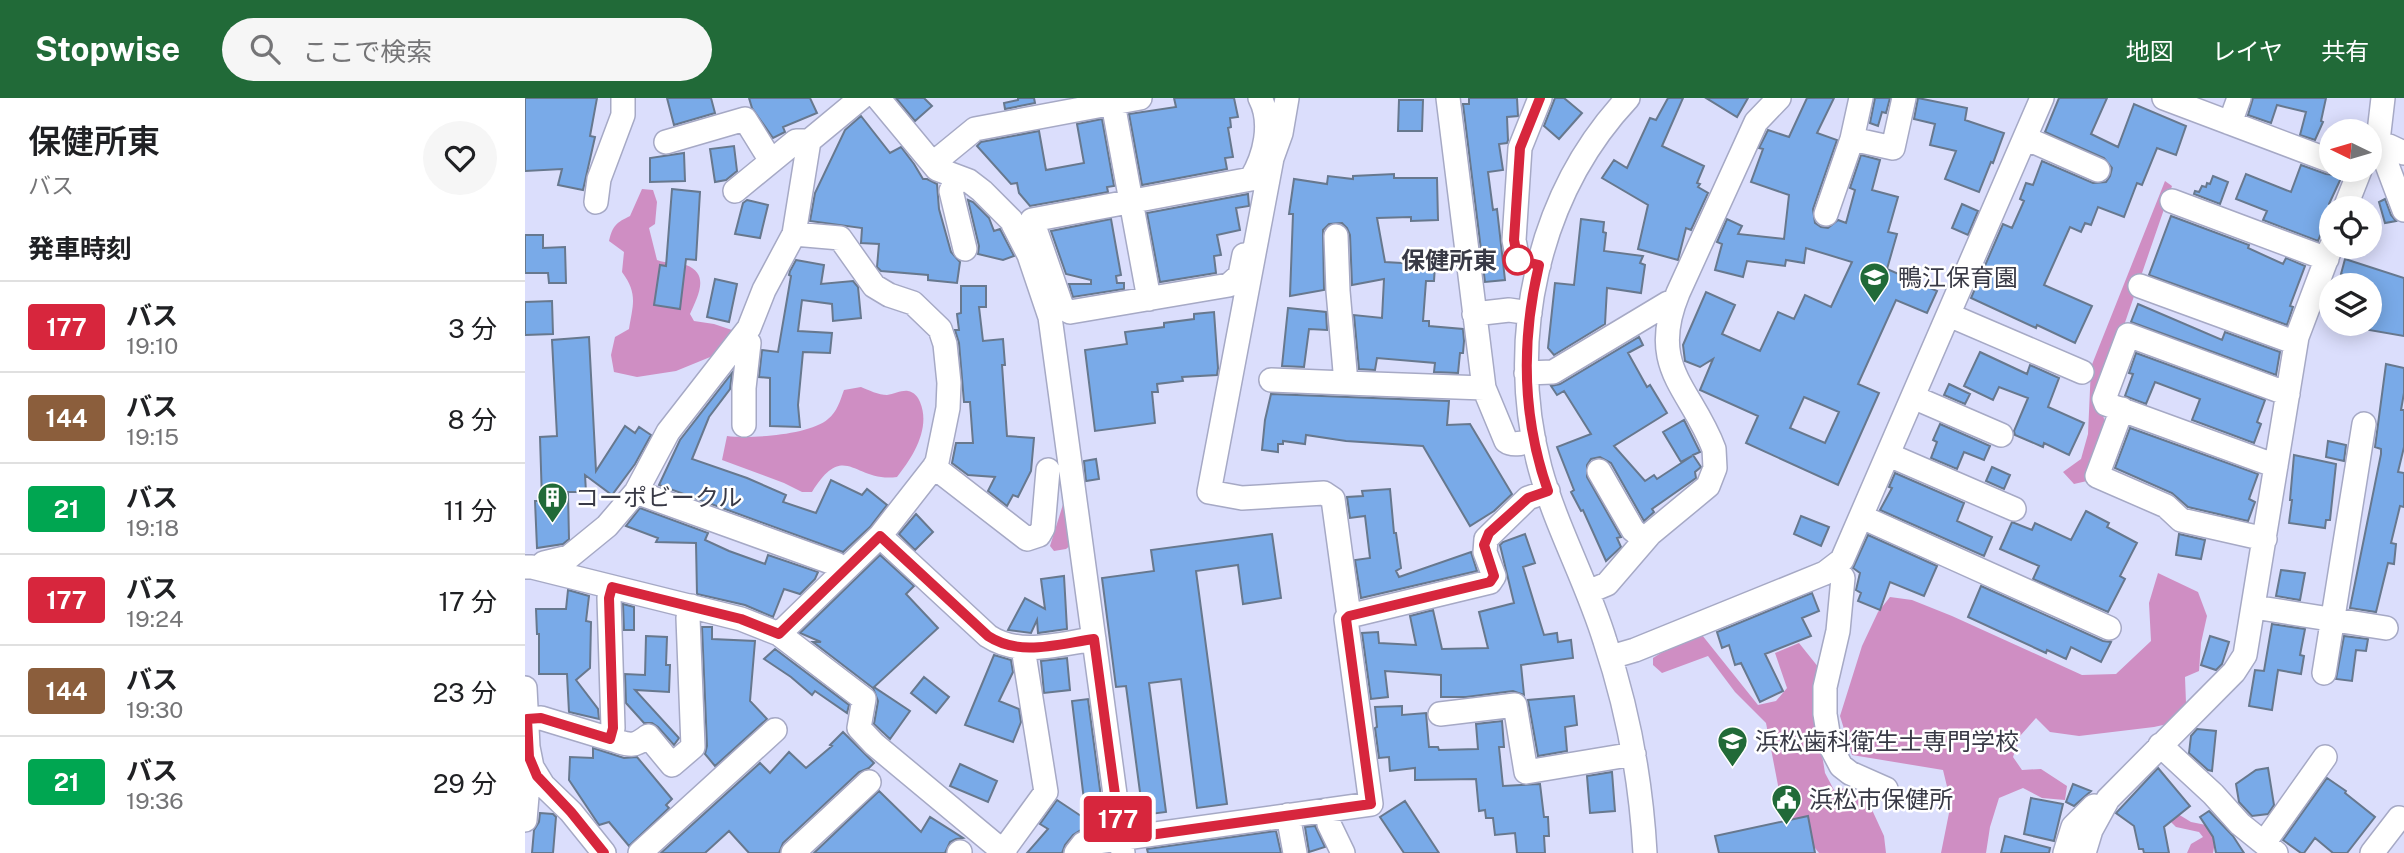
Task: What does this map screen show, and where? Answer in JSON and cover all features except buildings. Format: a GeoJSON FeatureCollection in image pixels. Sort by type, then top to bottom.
{"type":"FeatureCollection","features":[{"type":"Feature","properties":{"kind":"street"},"geometry":{"type":"LineString","coordinates":[[596,202],[599,179],[623,115],[623,98]]}},
{"type":"Feature","properties":{"kind":"street"},"geometry":{"type":"LineString","coordinates":[[735,191],[796,141],[809,141],[861,98]]}},
{"type":"Feature","properties":{"kind":"street"},"geometry":{"type":"LineString","coordinates":[[878,98],[937,169],[982,191],[1011,220],[1028,255],[1050,317],[1122,846]]}},
{"type":"Feature","properties":{"kind":"street"},"geometry":{"type":"LineString","coordinates":[[942,156],[975,129],[1113,100],[1140,98]]}},
{"type":"Feature","properties":{"kind":"street"},"geometry":{"type":"LineString","coordinates":[[1076,853],[1083,844],[1122,846],[1288,815],[1371,804],[1333,499],[1324,493],[1242,498],[1209,492],[1272,158],[1273,132],[1260,98]]}},
{"type":"Feature","properties":{"kind":"street"},"geometry":{"type":"LineString","coordinates":[[1251,179],[1032,220],[1062,307],[1070,312],[1229,285],[1240,275],[1254,197],[1251,179],[1287,98]]}},
{"type":"Feature","properties":{"kind":"street"},"geometry":{"type":"LineString","coordinates":[[1448,98],[1484,388],[1506,440],[1510,444],[1534,440]]}},
{"type":"Feature","properties":{"kind":"street"},"geometry":{"type":"LineString","coordinates":[[1539,265],[1518,260],[1514,240],[1520,148],[1540,98]]}},
{"type":"Feature","properties":{"kind":"street"},"geometry":{"type":"LineString","coordinates":[[1628,98],[1600,132],[1575,172],[1551,226],[1529,313],[1527,373],[1534,440],[1548,491],[1588,592],[1623,701],[1640,795],[1645,853]]}},
{"type":"Feature","properties":{"kind":"street"},"geometry":{"type":"LineString","coordinates":[[1588,592],[1608,584],[1645,540],[1702,493],[1715,468],[1716,458],[1711,441],[1682,393],[1672,369],[1668,330],[1673,304],[1756,122],[1779,98]]}},
{"type":"Feature","properties":{"kind":"street"},"geometry":{"type":"LineString","coordinates":[[1826,214],[1852,139],[1861,98]]}},
{"type":"Feature","properties":{"kind":"street"},"geometry":{"type":"LineString","coordinates":[[1852,139],[1893,148],[1905,98]]}},
{"type":"Feature","properties":{"kind":"street"},"geometry":{"type":"LineString","coordinates":[[1611,657],[1635,650],[1835,567],[1847,550],[1862,517],[2042,98]]}},
{"type":"Feature","properties":{"kind":"street"},"geometry":{"type":"LineString","coordinates":[[2164,98],[2319,156]]}},
{"type":"Feature","properties":{"kind":"street"},"geometry":{"type":"LineString","coordinates":[[2230,123],[2239,98]]}},
{"type":"Feature","properties":{"kind":"street"},"geometry":{"type":"LineString","coordinates":[[2379,119],[2383,98]]}},
{"type":"Feature","properties":{"kind":"street"},"geometry":{"type":"LineString","coordinates":[[1113,100],[1149,299]]}},
{"type":"Feature","properties":{"kind":"street"},"geometry":{"type":"LineString","coordinates":[[666,142],[745,119],[771,161]]}},
{"type":"Feature","properties":{"kind":"street"},"geometry":{"type":"LineString","coordinates":[[2025,138],[2098,170]]}},
{"type":"Feature","properties":{"kind":"street"},"geometry":{"type":"LineString","coordinates":[[534,568],[569,556],[607,526],[636,492],[668,432],[742,338],[794,234],[809,141]]}},
{"type":"Feature","properties":{"kind":"street"},"geometry":{"type":"LineString","coordinates":[[2382,151],[2389,146],[2404,153]]}},
{"type":"Feature","properties":{"kind":"street"},"geometry":{"type":"LineString","coordinates":[[958,177],[951,191],[965,249]]}},
{"type":"Feature","properties":{"kind":"street"},"geometry":{"type":"LineString","coordinates":[[2380,182],[2404,210]]}},
{"type":"Feature","properties":{"kind":"street"},"geometry":{"type":"LineString","coordinates":[[2172,201],[2319,250]]}},
{"type":"Feature","properties":{"kind":"street"},"geometry":{"type":"LineString","coordinates":[[779,634],[880,536],[937,462],[949,391],[945,344],[940,329],[913,303],[889,295],[874,286],[841,238],[794,234]]}},
{"type":"Feature","properties":{"kind":"street"},"geometry":{"type":"LineString","coordinates":[[1336,236],[1346,383]]}},
{"type":"Feature","properties":{"kind":"street"},"geometry":{"type":"LineString","coordinates":[[2084,853],[2101,810],[2120,785],[2241,664],[2248,646],[2296,343],[2327,259]]}},
{"type":"Feature","properties":{"kind":"street"},"geometry":{"type":"LineString","coordinates":[[2140,286],[2296,343]]}},
{"type":"Feature","properties":{"kind":"street"},"geometry":{"type":"LineString","coordinates":[[1052,331],[1232,300],[1245,303]]}},
{"type":"Feature","properties":{"kind":"street"},"geometry":{"type":"LineString","coordinates":[[1527,373],[1553,372],[1668,303],[1673,304]]}},
{"type":"Feature","properties":{"kind":"street"},"geometry":{"type":"LineString","coordinates":[[1475,314],[1509,310],[1529,313]]}},
{"type":"Feature","properties":{"kind":"street"},"geometry":{"type":"LineString","coordinates":[[1949,315],[2082,372]]}},
{"type":"Feature","properties":{"kind":"street"},"geometry":{"type":"LineString","coordinates":[[2276,466],[2106,404],[2104,399],[2128,335],[2288,394]]}},
{"type":"Feature","properties":{"kind":"street"},"geometry":{"type":"LineString","coordinates":[[742,338],[749,344],[744,388],[744,425]]}},
{"type":"Feature","properties":{"kind":"street"},"geometry":{"type":"LineString","coordinates":[[1271,380],[1484,388]]}},
{"type":"Feature","properties":{"kind":"street"},"geometry":{"type":"LineString","coordinates":[[1913,397],[2001,435]]}},
{"type":"Feature","properties":{"kind":"street"},"geometry":{"type":"LineString","coordinates":[[2122,409],[2097,476],[2166,506],[2181,520],[2265,540]]}},
{"type":"Feature","properties":{"kind":"street"},"geometry":{"type":"LineString","coordinates":[[2324,673],[2364,424]]}},
{"type":"Feature","properties":{"kind":"street"},"geometry":{"type":"LineString","coordinates":[[1889,455],[2014,509]]}},
{"type":"Feature","properties":{"kind":"street"},"geometry":{"type":"LineString","coordinates":[[933,467],[1027,539],[1039,535],[1044,528],[1048,470]]}},
{"type":"Feature","properties":{"kind":"street"},"geometry":{"type":"LineString","coordinates":[[1599,471],[1633,530],[1645,540]]}},
{"type":"Feature","properties":{"kind":"street"},"geometry":{"type":"LineString","coordinates":[[1349,616],[1490,582],[1494,576],[1484,545],[1489,533],[1528,498],[1548,491]]}},
{"type":"Feature","properties":{"kind":"street"},"geometry":{"type":"LineString","coordinates":[[636,492],[836,564],[843,571]]}},
{"type":"Feature","properties":{"kind":"street"},"geometry":{"type":"LineString","coordinates":[[1862,517],[2109,628]]}},
{"type":"Feature","properties":{"kind":"street"},"geometry":{"type":"LineString","coordinates":[[880,536],[1000,644],[1023,648],[1094,639]]}},
{"type":"Feature","properties":{"kind":"street"},"geometry":{"type":"LineString","coordinates":[[1835,567],[1843,578],[1839,631],[1825,687],[1825,714],[1830,745],[1834,756],[1850,774],[1887,789]]}},
{"type":"Feature","properties":{"kind":"street"},"geometry":{"type":"LineString","coordinates":[[534,568],[741,619],[779,634],[864,699],[859,728],[874,744],[1004,852],[1046,792],[1023,648]]}},
{"type":"Feature","properties":{"kind":"street"},"geometry":{"type":"LineString","coordinates":[[610,739],[613,728],[609,598],[612,587]]}},
{"type":"Feature","properties":{"kind":"street"},"geometry":{"type":"LineString","coordinates":[[527,719],[541,718],[632,746],[648,736],[672,765],[693,747],[688,618],[691,606]]}},
{"type":"Feature","properties":{"kind":"street"},"geometry":{"type":"LineString","coordinates":[[2254,607],[2386,628]]}},
{"type":"Feature","properties":{"kind":"street"},"geometry":{"type":"LineString","coordinates":[[525,688],[529,757],[525,820]]}},
{"type":"Feature","properties":{"kind":"street"},"geometry":{"type":"LineString","coordinates":[[1440,714],[1515,705],[1526,772],[1634,754]]}},
{"type":"Feature","properties":{"kind":"street"},"geometry":{"type":"LineString","coordinates":[[640,853],[775,730]]}},
{"type":"Feature","properties":{"kind":"street"},"geometry":{"type":"LineString","coordinates":[[2160,745],[2213,794],[2239,824],[2270,848],[2325,757]]}},
{"type":"Feature","properties":{"kind":"street"},"geometry":{"type":"LineString","coordinates":[[529,772],[571,812],[604,853]]}},
{"type":"Feature","properties":{"kind":"street"},"geometry":{"type":"LineString","coordinates":[[793,853],[869,782]]}},
{"type":"Feature","properties":{"kind":"street"},"geometry":{"type":"LineString","coordinates":[[2065,853],[2073,827],[2094,806],[2101,810]]}},
{"type":"Feature","properties":{"kind":"street"},"geometry":{"type":"LineString","coordinates":[[1327,810],[1329,824],[1343,853]]}},
{"type":"Feature","properties":{"kind":"street"},"geometry":{"type":"LineString","coordinates":[[1288,815],[1295,853]]}},
{"type":"Feature","properties":{"kind":"street"},"geometry":{"type":"LineString","coordinates":[[2372,853],[2399,818]]}},
{"type":"Feature","properties":{"kind":"shaded area"},"geometry":{"type":"Polygon","coordinates":[[[2165,181],[2172,186],[2099,398],[2105,423],[2096,459],[2087,481],[2074,484],[2063,472],[2081,459],[2088,434],[2091,367],[2165,181]]]}},
{"type":"Feature","properties":{"kind":"shaded area"},"geometry":{"type":"Polygon","coordinates":[[[642,189],[653,190],[657,202],[655,224],[649,228],[657,260],[686,265],[698,274],[700,287],[690,314],[694,321],[732,330],[720,353],[676,371],[637,377],[614,372],[611,355],[615,337],[629,329],[633,299],[622,272],[624,252],[609,241],[616,225],[630,216],[642,189]]]}},
{"type":"Feature","properties":{"kind":"shaded area"},"geometry":{"type":"Polygon","coordinates":[[[861,387],[884,395],[912,392],[920,402],[923,422],[919,442],[897,477],[882,477],[842,466],[833,468],[823,476],[812,492],[802,492],[722,460],[727,436],[764,436],[808,429],[831,416],[844,390],[861,387]]]}},
{"type":"Feature","properties":{"kind":"shaded area"},"geometry":{"type":"Polygon","coordinates":[[[1065,498],[1071,545],[1066,549],[1054,551],[1050,546],[1065,498]]]}},
{"type":"Feature","properties":{"kind":"shaded area"},"geometry":{"type":"Polygon","coordinates":[[[2158,573],[2198,592],[2207,616],[2199,671],[2185,677],[2186,703],[2172,723],[2079,736],[2050,732],[2036,718],[2020,736],[2013,757],[2022,770],[2041,769],[2067,786],[2065,800],[2042,798],[2023,788],[1999,798],[1986,853],[1941,853],[1951,803],[1943,770],[1852,755],[1840,716],[1862,646],[1878,612],[1890,597],[1912,600],[1952,616],[2082,675],[2116,674],[2151,641],[2149,603],[2158,573]]]}},
{"type":"Feature","properties":{"kind":"shaded area"},"geometry":{"type":"Polygon","coordinates":[[[1702,635],[1758,705],[1776,701],[1787,688],[1775,653],[1799,643],[1819,668],[1814,704],[1825,773],[1834,790],[1850,787],[1868,801],[1884,836],[1886,853],[1819,853],[1782,806],[1766,723],[1735,692],[1708,656],[1662,673],[1653,665],[1653,658],[1672,646],[1702,635]]]}},
{"type":"Feature","properties":{"kind":"shaded area"},"geometry":{"type":"Polygon","coordinates":[[[2173,811],[2191,822],[2211,826],[2216,837],[2213,853],[2187,853],[2191,844],[2203,837],[2199,832],[2176,827],[2166,817],[2173,811]]]}},
{"type":"Feature","properties":{"kind":"bus line","name":"177"},"geometry":{"type":"LineString","coordinates":[[604,853],[537,776],[529,757],[527,719],[541,718],[610,739],[613,728],[609,598],[612,587],[741,619],[779,634],[880,536],[1000,644],[1030,648],[1094,639],[1121,839],[1371,804],[1346,619],[1349,616],[1490,582],[1494,576],[1484,545],[1489,533],[1528,498],[1548,491],[1532,434],[1526,364],[1529,313],[1539,265],[1518,260],[1514,240],[1520,148],[1540,98]]}},
{"type":"Feature","properties":{"kind":"place","name":"保健所東"},"geometry":{"type":"Point","coordinates":[1518,260]}},
{"type":"Feature","properties":{"kind":"place","name":"鴨江保育園"},"geometry":{"type":"Point","coordinates":[1875,304]}},
{"type":"Feature","properties":{"kind":"place","name":"コーポビークル"},"geometry":{"type":"Point","coordinates":[552,524]}},
{"type":"Feature","properties":{"kind":"place","name":"浜松歯科衛生士専門学校"},"geometry":{"type":"Point","coordinates":[1732,768]}},
{"type":"Feature","properties":{"kind":"place","name":"浜松市保健所"},"geometry":{"type":"Point","coordinates":[1786,826]}}]}
